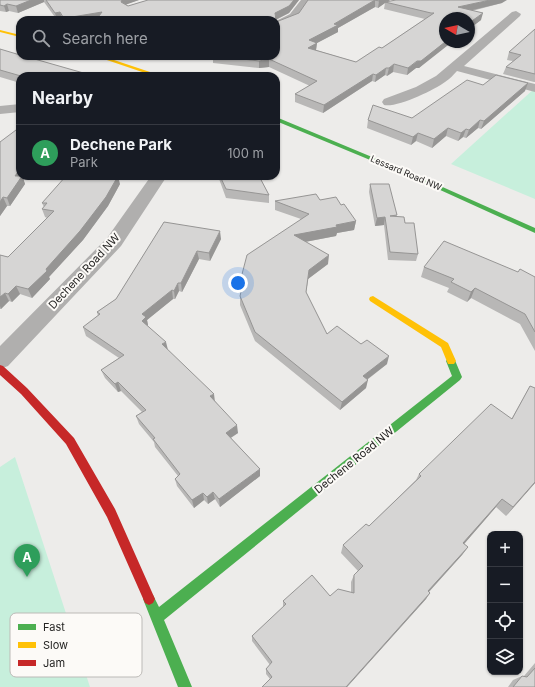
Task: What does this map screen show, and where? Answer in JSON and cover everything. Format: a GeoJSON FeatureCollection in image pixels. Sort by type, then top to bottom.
{"type":"FeatureCollection","features":[{"type":"Feature","properties":{"kind":"street"},"geometry":{"type":"LineString","coordinates":[[280,23],[294,16],[306,0]]}},
{"type":"Feature","properties":{"kind":"street"},"geometry":{"type":"LineString","coordinates":[[389,102],[430,85],[455,67],[516,14]]}},
{"type":"Feature","properties":{"kind":"street"},"geometry":{"type":"LineString","coordinates":[[0,31],[16,35]]}},
{"type":"Feature","properties":{"kind":"street"},"geometry":{"type":"LineString","coordinates":[[109,60],[146,72]]}},
{"type":"Feature","properties":{"kind":"street"},"geometry":{"type":"LineString","coordinates":[[455,67],[535,88]]}},
{"type":"Feature","properties":{"kind":"street"},"geometry":{"type":"LineString","coordinates":[[0,110],[16,108]]}},
{"type":"Feature","properties":{"kind":"street","name":"Lessard Road NW"},"geometry":{"type":"LineString","coordinates":[[280,121],[418,178],[535,231]]}},
{"type":"Feature","properties":{"kind":"street","name":"Dechene Road NW"},"geometry":{"type":"LineString","coordinates":[[0,360],[114,242],[156,180]]}},
{"type":"Feature","properties":{"kind":"street","name":"Dechene Road NW"},"geometry":{"type":"LineString","coordinates":[[157,617],[457,377],[445,345],[373,299]]}},
{"type":"Feature","properties":{"kind":"street"},"geometry":{"type":"LineString","coordinates":[[0,369],[24,391],[70,441],[111,513],[157,617],[185,687]]}},
{"type":"Feature","properties":{"kind":"green space"},"geometry":{"type":"Polygon","coordinates":[[[535,88],[535,199],[451,164],[535,88]]]}},
{"type":"Feature","properties":{"kind":"green space"},"geometry":{"type":"Polygon","coordinates":[[[15,457],[66,613],[10,613],[10,677],[87,677],[90,687],[0,687],[0,467],[15,457]]]}},
{"type":"Feature","properties":{"kind":"building"},"geometry":{"type":"Polygon","coordinates":[[[0,0],[31,0],[16,6],[7,4],[4,6],[0,5],[0,0]]]}},
{"type":"Feature","properties":{"kind":"building"},"geometry":{"type":"Polygon","coordinates":[[[46,0],[122,0],[121,2],[128,6],[148,0],[294,0],[289,6],[275,13],[275,16],[99,16],[102,12],[78,16],[62,16],[60,12],[55,13],[46,0]]]}},
{"type":"Feature","properties":{"kind":"building"},"geometry":{"type":"Polygon","coordinates":[[[308,0],[375,0],[334,24],[338,25],[309,40],[317,43],[308,48],[356,62],[379,47],[382,48],[434,13],[385,2],[396,0],[490,0],[458,7],[483,13],[475,19],[475,12],[439,12],[439,47],[421,61],[417,61],[408,68],[394,64],[376,75],[373,74],[324,105],[295,94],[317,81],[271,60],[280,60],[280,20],[299,13],[308,0]]]}},
{"type":"Feature","properties":{"kind":"building"},"geometry":{"type":"Polygon","coordinates":[[[535,29],[535,74],[506,67],[521,55],[509,52],[535,29]]]}},
{"type":"Feature","properties":{"kind":"building"},"geometry":{"type":"Polygon","coordinates":[[[0,49],[16,54],[16,60],[38,60],[80,72],[16,72],[16,75],[0,70],[0,49]]]}},
{"type":"Feature","properties":{"kind":"building"},"geometry":{"type":"Polygon","coordinates":[[[496,75],[528,83],[484,121],[480,120],[469,130],[466,129],[461,133],[448,128],[434,139],[418,133],[413,137],[368,120],[373,105],[412,118],[467,80],[483,85],[496,75]]]}},
{"type":"Feature","properties":{"kind":"building"},"geometry":{"type":"Polygon","coordinates":[[[16,130],[15,176],[16,180],[19,180],[7,198],[3,197],[0,202],[0,142],[16,130]]]}},
{"type":"Feature","properties":{"kind":"building"},"geometry":{"type":"Polygon","coordinates":[[[62,180],[116,180],[106,197],[80,231],[46,269],[47,271],[28,289],[16,286],[8,294],[5,293],[0,297],[0,255],[8,257],[54,211],[42,209],[47,203],[42,203],[62,180]]]}},
{"type":"Feature","properties":{"kind":"building"},"geometry":{"type":"Polygon","coordinates":[[[222,180],[261,180],[269,195],[226,189],[222,180]]]}},
{"type":"Feature","properties":{"kind":"building"},"geometry":{"type":"Polygon","coordinates":[[[370,184],[389,184],[397,215],[390,216],[404,217],[405,223],[414,223],[418,254],[390,252],[385,217],[377,218],[370,184]]]}},
{"type":"Feature","properties":{"kind":"building"},"geometry":{"type":"Polygon","coordinates":[[[316,194],[320,200],[336,197],[341,205],[344,204],[356,221],[336,225],[337,227],[294,235],[329,255],[309,270],[306,292],[327,334],[337,326],[361,344],[367,340],[389,356],[363,376],[368,380],[342,402],[255,332],[240,296],[244,279],[241,278],[247,255],[309,214],[275,201],[316,194]]]}},
{"type":"Feature","properties":{"kind":"building"},"geometry":{"type":"Polygon","coordinates":[[[164,222],[220,231],[209,253],[197,251],[181,283],[178,283],[174,291],[172,290],[142,314],[146,317],[142,321],[166,342],[162,344],[214,394],[210,396],[237,425],[226,433],[260,469],[219,499],[213,492],[207,497],[203,493],[192,500],[175,479],[180,474],[153,439],[155,438],[136,416],[146,410],[118,382],[115,384],[101,370],[124,355],[83,327],[100,314],[97,312],[116,299],[164,222]]]}},
{"type":"Feature","properties":{"kind":"building"},"geometry":{"type":"Polygon","coordinates":[[[444,241],[518,272],[520,269],[535,277],[535,332],[525,314],[475,288],[471,292],[451,282],[454,279],[424,267],[444,241]]]}},
{"type":"Feature","properties":{"kind":"building"},"geometry":{"type":"Polygon","coordinates":[[[530,386],[535,388],[535,482],[513,507],[502,499],[463,543],[468,547],[428,591],[430,593],[346,687],[262,687],[272,677],[266,669],[272,662],[252,636],[286,604],[283,601],[312,575],[330,596],[338,589],[354,593],[354,575],[363,566],[343,545],[366,524],[369,526],[421,476],[419,474],[491,404],[512,419],[530,386]]]}},
{"type":"Feature","properties":{"kind":"building"},"geometry":{"type":"Polygon","coordinates":[[[535,668],[535,687],[513,687],[522,676],[527,677],[535,668]]]}},
{"type":"Feature","properties":{"kind":"traffic: fast"},"geometry":{"type":"LineString","coordinates":[[280,121],[418,178],[535,231]]}},
{"type":"Feature","properties":{"kind":"traffic: fast"},"geometry":{"type":"LineString","coordinates":[[157,617],[457,377],[451,361]]}},
{"type":"Feature","properties":{"kind":"traffic: fast"},"geometry":{"type":"LineString","coordinates":[[149,599],[185,687]]}},
{"type":"Feature","properties":{"kind":"traffic: slow"},"geometry":{"type":"LineString","coordinates":[[0,31],[16,35]]}},
{"type":"Feature","properties":{"kind":"traffic: slow"},"geometry":{"type":"LineString","coordinates":[[109,60],[147,72]]}},
{"type":"Feature","properties":{"kind":"traffic: slow"},"geometry":{"type":"LineString","coordinates":[[373,299],[445,345],[451,361]]}},
{"type":"Feature","properties":{"kind":"traffic: jam"},"geometry":{"type":"LineString","coordinates":[[0,369],[24,391],[70,441],[111,513],[149,599]]}},
{"type":"Feature","properties":{"kind":"place","name":"Dechene Park"},"geometry":{"type":"Point","coordinates":[27,577]}}]}
